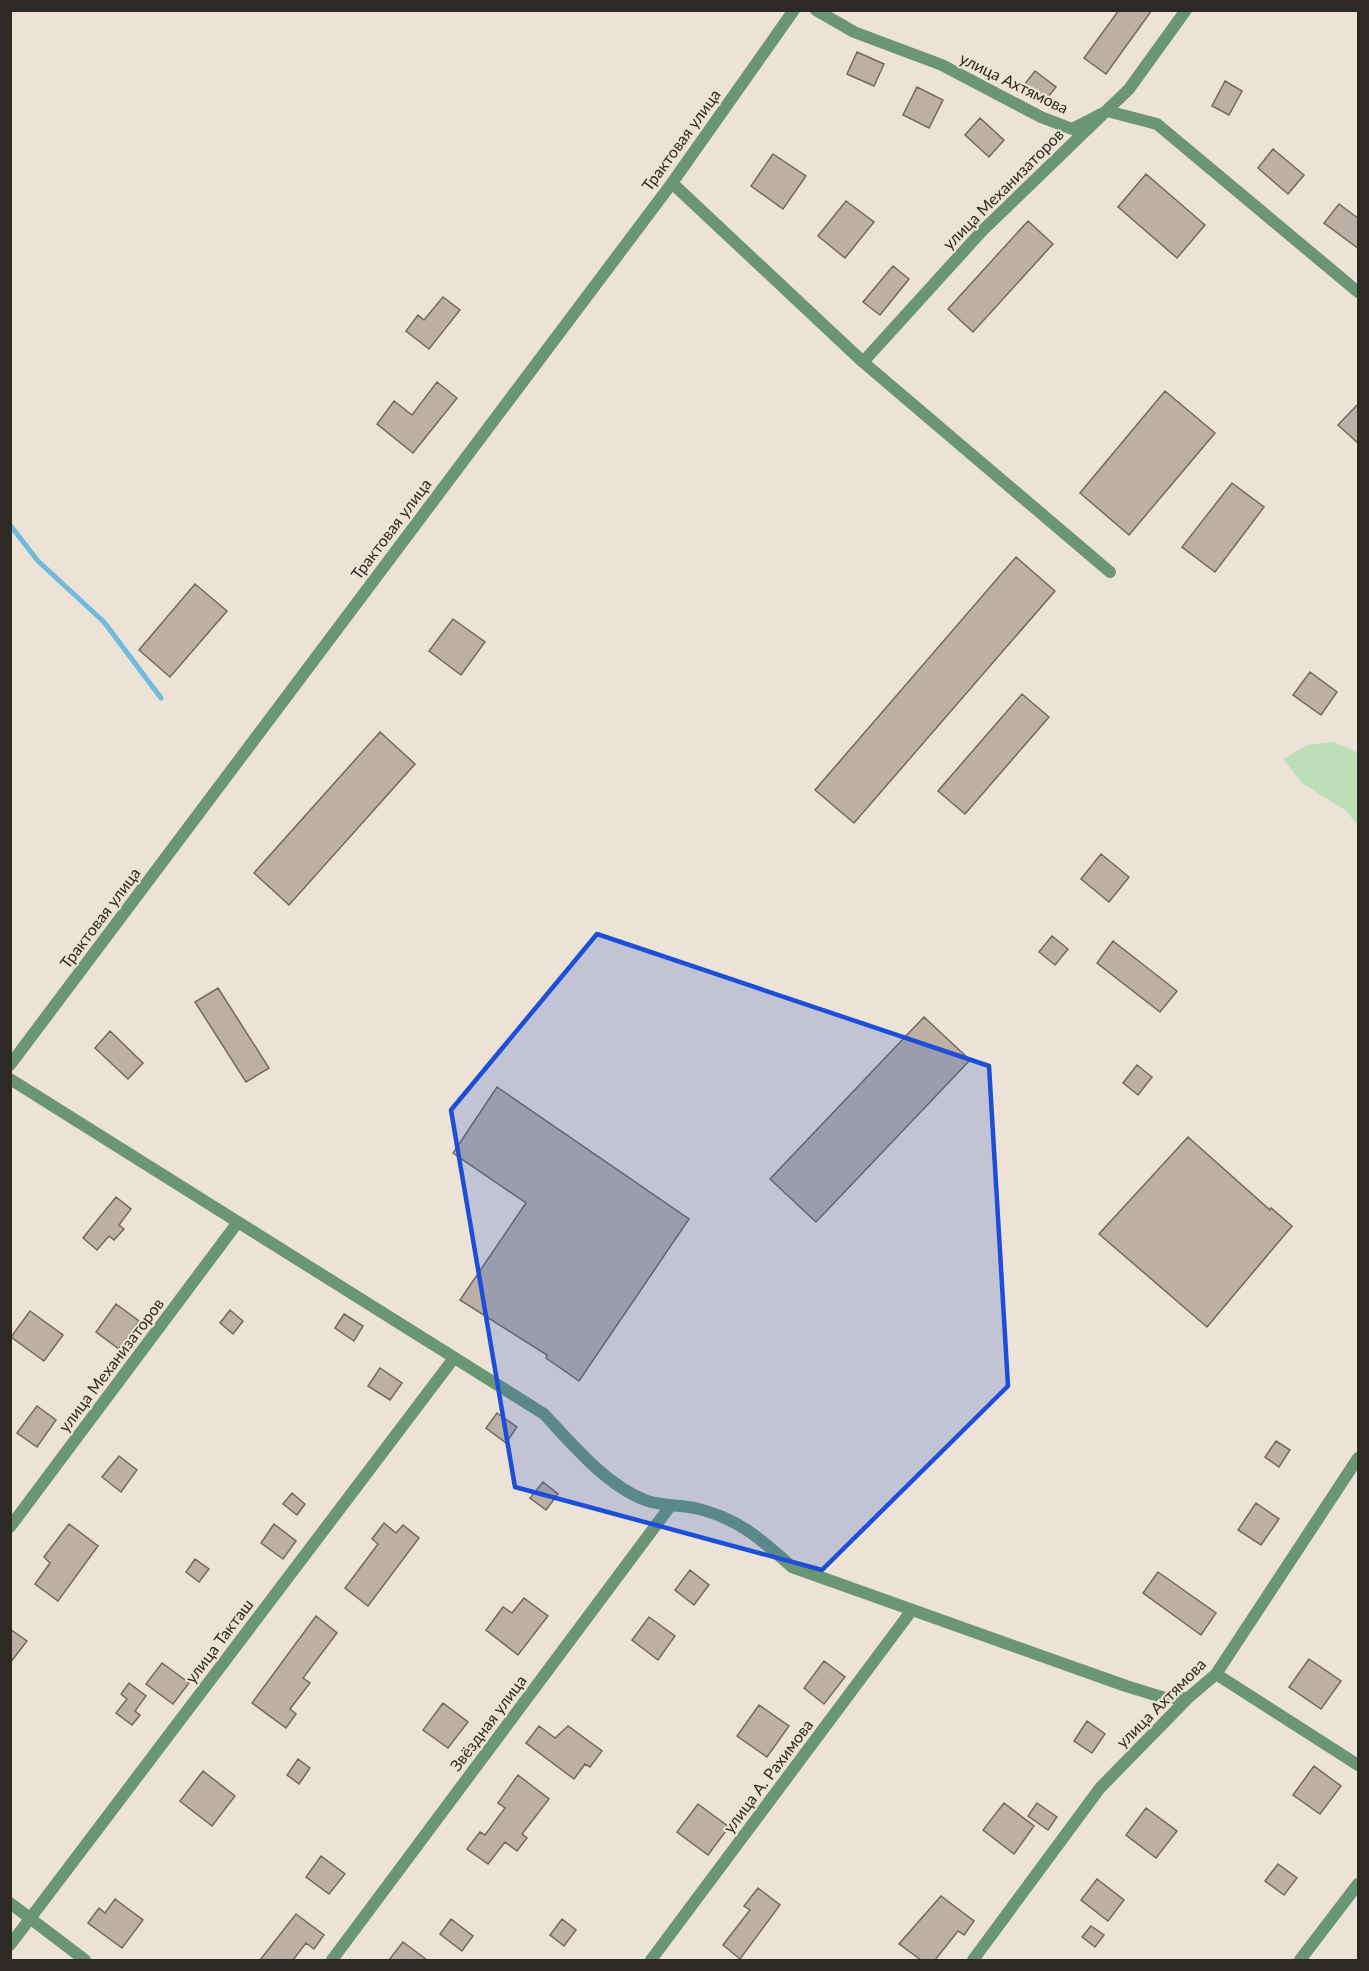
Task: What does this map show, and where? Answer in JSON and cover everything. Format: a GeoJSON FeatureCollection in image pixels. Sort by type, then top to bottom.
{"type":"FeatureCollection","features":[{"type":"Feature","properties":{"kind":"street","name":"Трактовая улица"},"geometry":{"type":"LineString","coordinates":[[10,1065],[672,183],[794,10]]}},
{"type":"Feature","properties":{"kind":"street","name":"улица Ахтямова"},"geometry":{"type":"LineString","coordinates":[[816,10],[854,32],[942,65],[1041,117],[1072,129],[1107,111]]}},
{"type":"Feature","properties":{"kind":"street","name":"улица Механизаторов"},"geometry":{"type":"LineString","coordinates":[[863,362],[982,231],[1129,89],[1186,10]]}},
{"type":"Feature","properties":{"kind":"street"},"geometry":{"type":"LineString","coordinates":[[1107,111],[1157,124],[1359,292]]}},
{"type":"Feature","properties":{"kind":"street"},"geometry":{"type":"LineString","coordinates":[[672,183],[863,362],[1110,572]]}},
{"type":"Feature","properties":{"kind":"street"},"geometry":{"type":"LineString","coordinates":[[10,1079],[544,1414],[597,1469],[645,1500],[730,1518],[760,1538],[792,1567],[1126,1686],[1165,1698],[1188,1698]]}},
{"type":"Feature","properties":{"kind":"street","name":"улица Механизаторов"},"geometry":{"type":"LineString","coordinates":[[10,1527],[238,1222]]}},
{"type":"Feature","properties":{"kind":"street","name":"улица Такташ"},"geometry":{"type":"LineString","coordinates":[[10,1945],[454,1358]]}},
{"type":"Feature","properties":{"kind":"street","name":"улица Ахтямова"},"geometry":{"type":"LineString","coordinates":[[973,1960],[1100,1788],[1188,1698],[1216,1674],[1358,1460]]}},
{"type":"Feature","properties":{"kind":"street","name":"Звёздная улица"},"geometry":{"type":"LineString","coordinates":[[332,1960],[671,1504]]}},
{"type":"Feature","properties":{"kind":"street","name":"улица А. Рахимова"},"geometry":{"type":"LineString","coordinates":[[651,1960],[912,1610]]}},
{"type":"Feature","properties":{"kind":"street"},"geometry":{"type":"LineString","coordinates":[[1216,1674],[1359,1765]]}},
{"type":"Feature","properties":{"kind":"street"},"geometry":{"type":"LineString","coordinates":[[1300,1960],[1359,1884]]}},
{"type":"Feature","properties":{"kind":"street"},"geometry":{"type":"LineString","coordinates":[[10,1903],[85,1960]]}},
{"type":"Feature","properties":{"kind":"highlighted area"},"geometry":{"type":"Polygon","coordinates":[[[597,934],[989,1066],[1008,1386],[822,1570],[515,1487],[451,1110],[597,934]]]}},
{"type":"Feature","properties":{"kind":"green space"},"geometry":{"type":"Polygon","coordinates":[[[1334,742],[1358,753],[1358,825],[1345,810],[1302,783],[1283,759],[1307,745],[1334,742]]]}},
{"type":"Feature","properties":{"kind":"building"},"geometry":{"type":"Polygon","coordinates":[[[1119,10],[1152,10],[1106,74],[1084,58],[1119,10]]]}},
{"type":"Feature","properties":{"kind":"building"},"geometry":{"type":"Polygon","coordinates":[[[857,52],[884,64],[874,86],[847,74],[857,52]]]}},
{"type":"Feature","properties":{"kind":"building"},"geometry":{"type":"Polygon","coordinates":[[[1035,71],[1056,87],[1045,101],[1024,85],[1035,71]]]}},
{"type":"Feature","properties":{"kind":"building"},"geometry":{"type":"Polygon","coordinates":[[[1225,81],[1242,91],[1229,115],[1212,106],[1225,81]]]}},
{"type":"Feature","properties":{"kind":"building"},"geometry":{"type":"Polygon","coordinates":[[[917,87],[943,100],[929,128],[903,115],[917,87]]]}},
{"type":"Feature","properties":{"kind":"building"},"geometry":{"type":"Polygon","coordinates":[[[980,118],[1004,140],[989,157],[965,135],[980,118]]]}},
{"type":"Feature","properties":{"kind":"building"},"geometry":{"type":"Polygon","coordinates":[[[1273,149],[1304,175],[1288,194],[1258,168],[1273,149]]]}},
{"type":"Feature","properties":{"kind":"building"},"geometry":{"type":"Polygon","coordinates":[[[773,154],[806,176],[783,209],[751,186],[773,154]]]}},
{"type":"Feature","properties":{"kind":"building"},"geometry":{"type":"Polygon","coordinates":[[[1146,174],[1205,225],[1177,258],[1118,207],[1146,174]]]}},
{"type":"Feature","properties":{"kind":"building"},"geometry":{"type":"Polygon","coordinates":[[[846,201],[874,222],[845,258],[818,236],[846,201]]]}},
{"type":"Feature","properties":{"kind":"building"},"geometry":{"type":"Polygon","coordinates":[[[1339,204],[1359,219],[1359,249],[1324,223],[1339,204]]]}},
{"type":"Feature","properties":{"kind":"building"},"geometry":{"type":"Polygon","coordinates":[[[1028,221],[1053,244],[973,332],[948,309],[1028,221]]]}},
{"type":"Feature","properties":{"kind":"building"},"geometry":{"type":"Polygon","coordinates":[[[893,266],[909,279],[880,315],[863,302],[893,266]]]}},
{"type":"Feature","properties":{"kind":"building"},"geometry":{"type":"Polygon","coordinates":[[[443,297],[460,310],[429,349],[406,331],[418,315],[424,320],[443,297]]]}},
{"type":"Feature","properties":{"kind":"building"},"geometry":{"type":"Polygon","coordinates":[[[437,382],[457,398],[413,453],[377,424],[394,401],[412,415],[437,382]]]}},
{"type":"Feature","properties":{"kind":"building"},"geometry":{"type":"Polygon","coordinates":[[[1165,391],[1215,433],[1129,535],[1080,493],[1165,391]]]}},
{"type":"Feature","properties":{"kind":"building"},"geometry":{"type":"Polygon","coordinates":[[[1359,403],[1359,444],[1338,425],[1359,403]]]}},
{"type":"Feature","properties":{"kind":"building"},"geometry":{"type":"Polygon","coordinates":[[[1232,483],[1264,507],[1215,572],[1182,547],[1232,483]]]}},
{"type":"Feature","properties":{"kind":"building"},"geometry":{"type":"Polygon","coordinates":[[[1016,557],[1055,591],[854,823],[815,790],[1016,557]]]}},
{"type":"Feature","properties":{"kind":"building"},"geometry":{"type":"Polygon","coordinates":[[[195,584],[227,611],[170,677],[139,650],[195,584]]]}},
{"type":"Feature","properties":{"kind":"building"},"geometry":{"type":"Polygon","coordinates":[[[453,619],[485,642],[461,675],[429,651],[453,619]]]}},
{"type":"Feature","properties":{"kind":"building"},"geometry":{"type":"Polygon","coordinates":[[[1310,672],[1337,692],[1321,715],[1293,695],[1310,672]]]}},
{"type":"Feature","properties":{"kind":"building"},"geometry":{"type":"Polygon","coordinates":[[[1022,694],[1049,717],[965,814],[938,791],[1022,694]]]}},
{"type":"Feature","properties":{"kind":"building"},"geometry":{"type":"Polygon","coordinates":[[[380,732],[415,764],[289,905],[254,873],[380,732]]]}},
{"type":"Feature","properties":{"kind":"building"},"geometry":{"type":"Polygon","coordinates":[[[1101,854],[1129,877],[1109,902],[1081,879],[1101,854]]]}},
{"type":"Feature","properties":{"kind":"building"},"geometry":{"type":"Polygon","coordinates":[[[1052,936],[1068,949],[1055,965],[1039,952],[1052,936]]]}},
{"type":"Feature","properties":{"kind":"building"},"geometry":{"type":"Polygon","coordinates":[[[1113,941],[1177,991],[1160,1012],[1097,963],[1113,941]]]}},
{"type":"Feature","properties":{"kind":"building"},"geometry":{"type":"Polygon","coordinates":[[[218,988],[269,1068],[246,1082],[195,1002],[218,988]]]}},
{"type":"Feature","properties":{"kind":"building"},"geometry":{"type":"Polygon","coordinates":[[[924,1017],[970,1060],[816,1222],[770,1179],[924,1017]]]}},
{"type":"Feature","properties":{"kind":"building"},"geometry":{"type":"Polygon","coordinates":[[[110,1031],[143,1063],[128,1079],[95,1048],[110,1031]]]}},
{"type":"Feature","properties":{"kind":"building"},"geometry":{"type":"Polygon","coordinates":[[[1137,1065],[1152,1077],[1138,1095],[1123,1083],[1137,1065]]]}},
{"type":"Feature","properties":{"kind":"building"},"geometry":{"type":"Polygon","coordinates":[[[497,1087],[689,1219],[579,1381],[546,1358],[547,1355],[460,1300],[526,1203],[453,1153],[497,1087]]]}},
{"type":"Feature","properties":{"kind":"building"},"geometry":{"type":"Polygon","coordinates":[[[1188,1137],[1270,1210],[1271,1208],[1292,1226],[1207,1327],[1099,1234],[1188,1137]]]}},
{"type":"Feature","properties":{"kind":"building"},"geometry":{"type":"Polygon","coordinates":[[[116,1197],[131,1209],[119,1225],[124,1229],[114,1240],[109,1236],[97,1250],[83,1238],[116,1197]]]}},
{"type":"Feature","properties":{"kind":"building"},"geometry":{"type":"Polygon","coordinates":[[[116,1304],[139,1321],[119,1349],[96,1332],[116,1304]]]}},
{"type":"Feature","properties":{"kind":"building"},"geometry":{"type":"Polygon","coordinates":[[[230,1310],[243,1321],[233,1334],[220,1323],[230,1310]]]}},
{"type":"Feature","properties":{"kind":"building"},"geometry":{"type":"Polygon","coordinates":[[[30,1311],[63,1335],[44,1361],[11,1337],[30,1311]]]}},
{"type":"Feature","properties":{"kind":"building"},"geometry":{"type":"Polygon","coordinates":[[[344,1314],[363,1326],[354,1341],[335,1328],[344,1314]]]}},
{"type":"Feature","properties":{"kind":"building"},"geometry":{"type":"Polygon","coordinates":[[[380,1368],[402,1383],[390,1400],[368,1386],[380,1368]]]}},
{"type":"Feature","properties":{"kind":"building"},"geometry":{"type":"Polygon","coordinates":[[[37,1406],[56,1420],[37,1447],[17,1433],[37,1406]]]}},
{"type":"Feature","properties":{"kind":"building"},"geometry":{"type":"Polygon","coordinates":[[[497,1413],[517,1427],[506,1443],[486,1428],[497,1413]]]}},
{"type":"Feature","properties":{"kind":"building"},"geometry":{"type":"Polygon","coordinates":[[[1276,1441],[1290,1450],[1279,1467],[1265,1457],[1276,1441]]]}},
{"type":"Feature","properties":{"kind":"building"},"geometry":{"type":"Polygon","coordinates":[[[119,1456],[137,1470],[121,1492],[102,1477],[119,1456]]]}},
{"type":"Feature","properties":{"kind":"building"},"geometry":{"type":"Polygon","coordinates":[[[543,1482],[558,1494],[546,1510],[530,1498],[543,1482]]]}},
{"type":"Feature","properties":{"kind":"building"},"geometry":{"type":"Polygon","coordinates":[[[292,1493],[305,1504],[297,1515],[283,1504],[292,1493]]]}},
{"type":"Feature","properties":{"kind":"building"},"geometry":{"type":"Polygon","coordinates":[[[1256,1503],[1279,1519],[1261,1545],[1238,1530],[1256,1503]]]}},
{"type":"Feature","properties":{"kind":"building"},"geometry":{"type":"Polygon","coordinates":[[[384,1523],[396,1533],[403,1525],[419,1538],[368,1606],[345,1588],[378,1544],[372,1539],[384,1523]]]}},
{"type":"Feature","properties":{"kind":"building"},"geometry":{"type":"Polygon","coordinates":[[[69,1524],[98,1546],[58,1601],[35,1584],[50,1563],[44,1557],[69,1524]]]}},
{"type":"Feature","properties":{"kind":"building"},"geometry":{"type":"Polygon","coordinates":[[[274,1524],[296,1541],[283,1559],[261,1543],[274,1524]]]}},
{"type":"Feature","properties":{"kind":"building"},"geometry":{"type":"Polygon","coordinates":[[[195,1559],[209,1569],[199,1582],[186,1572],[195,1559]]]}},
{"type":"Feature","properties":{"kind":"building"},"geometry":{"type":"Polygon","coordinates":[[[690,1570],[709,1585],[694,1605],[675,1590],[690,1570]]]}},
{"type":"Feature","properties":{"kind":"building"},"geometry":{"type":"Polygon","coordinates":[[[1158,1572],[1216,1613],[1201,1635],[1143,1593],[1158,1572]]]}},
{"type":"Feature","properties":{"kind":"building"},"geometry":{"type":"Polygon","coordinates":[[[524,1598],[548,1616],[518,1655],[486,1630],[503,1607],[512,1613],[524,1598]]]}},
{"type":"Feature","properties":{"kind":"building"},"geometry":{"type":"Polygon","coordinates":[[[316,1616],[337,1633],[303,1678],[310,1683],[290,1709],[296,1714],[286,1728],[252,1703],[316,1616]]]}},
{"type":"Feature","properties":{"kind":"building"},"geometry":{"type":"Polygon","coordinates":[[[649,1617],[675,1636],[658,1660],[632,1640],[649,1617]]]}},
{"type":"Feature","properties":{"kind":"building"},"geometry":{"type":"Polygon","coordinates":[[[10,1629],[27,1641],[10,1663],[10,1629]]]}},
{"type":"Feature","properties":{"kind":"building"},"geometry":{"type":"Polygon","coordinates":[[[1309,1659],[1341,1681],[1321,1709],[1289,1687],[1309,1659]]]}},
{"type":"Feature","properties":{"kind":"building"},"geometry":{"type":"Polygon","coordinates":[[[824,1661],[845,1677],[824,1704],[804,1688],[824,1661]]]}},
{"type":"Feature","properties":{"kind":"building"},"geometry":{"type":"Polygon","coordinates":[[[162,1663],[189,1683],[173,1704],[146,1684],[162,1663]]]}},
{"type":"Feature","properties":{"kind":"building"},"geometry":{"type":"Polygon","coordinates":[[[129,1683],[146,1696],[135,1711],[140,1715],[132,1725],[116,1713],[127,1699],[121,1694],[129,1683]]]}},
{"type":"Feature","properties":{"kind":"building"},"geometry":{"type":"Polygon","coordinates":[[[443,1703],[468,1722],[448,1748],[423,1730],[443,1703]]]}},
{"type":"Feature","properties":{"kind":"building"},"geometry":{"type":"Polygon","coordinates":[[[759,1705],[789,1726],[767,1757],[737,1736],[759,1705]]]}},
{"type":"Feature","properties":{"kind":"building"},"geometry":{"type":"Polygon","coordinates":[[[1087,1721],[1105,1734],[1092,1753],[1074,1741],[1087,1721]]]}},
{"type":"Feature","properties":{"kind":"building"},"geometry":{"type":"Polygon","coordinates":[[[539,1726],[555,1738],[568,1726],[602,1751],[590,1767],[585,1764],[574,1779],[526,1743],[539,1726]]]}},
{"type":"Feature","properties":{"kind":"building"},"geometry":{"type":"Polygon","coordinates":[[[298,1759],[310,1768],[299,1784],[287,1775],[298,1759]]]}},
{"type":"Feature","properties":{"kind":"building"},"geometry":{"type":"Polygon","coordinates":[[[1314,1766],[1341,1786],[1320,1814],[1293,1795],[1314,1766]]]}},
{"type":"Feature","properties":{"kind":"building"},"geometry":{"type":"Polygon","coordinates":[[[203,1771],[235,1796],[212,1826],[180,1801],[203,1771]]]}},
{"type":"Feature","properties":{"kind":"building"},"geometry":{"type":"Polygon","coordinates":[[[518,1775],[549,1799],[522,1834],[527,1838],[517,1851],[505,1842],[488,1864],[467,1849],[480,1832],[485,1835],[505,1808],[498,1803],[518,1775]]]}},
{"type":"Feature","properties":{"kind":"building"},"geometry":{"type":"Polygon","coordinates":[[[1004,1803],[1034,1826],[1014,1854],[983,1830],[1004,1803]]]}},
{"type":"Feature","properties":{"kind":"building"},"geometry":{"type":"Polygon","coordinates":[[[1037,1803],[1057,1817],[1048,1830],[1028,1816],[1037,1803]]]}},
{"type":"Feature","properties":{"kind":"building"},"geometry":{"type":"Polygon","coordinates":[[[698,1804],[729,1827],[708,1855],[677,1832],[698,1804]]]}},
{"type":"Feature","properties":{"kind":"building"},"geometry":{"type":"Polygon","coordinates":[[[1146,1808],[1177,1831],[1156,1858],[1126,1835],[1146,1808]]]}},
{"type":"Feature","properties":{"kind":"building"},"geometry":{"type":"Polygon","coordinates":[[[321,1856],[345,1874],[329,1894],[306,1877],[321,1856]]]}},
{"type":"Feature","properties":{"kind":"building"},"geometry":{"type":"Polygon","coordinates":[[[1278,1864],[1297,1878],[1284,1895],[1265,1881],[1278,1864]]]}},
{"type":"Feature","properties":{"kind":"building"},"geometry":{"type":"Polygon","coordinates":[[[1097,1879],[1124,1900],[1108,1921],[1081,1900],[1097,1879]]]}},
{"type":"Feature","properties":{"kind":"building"},"geometry":{"type":"Polygon","coordinates":[[[758,1888],[780,1905],[740,1959],[723,1945],[750,1910],[744,1906],[758,1888]]]}},
{"type":"Feature","properties":{"kind":"building"},"geometry":{"type":"Polygon","coordinates":[[[941,1896],[974,1921],[964,1935],[958,1931],[935,1960],[921,1960],[899,1944],[941,1896]]]}},
{"type":"Feature","properties":{"kind":"building"},"geometry":{"type":"Polygon","coordinates":[[[115,1899],[143,1920],[122,1948],[88,1923],[99,1908],[105,1913],[115,1899]]]}},
{"type":"Feature","properties":{"kind":"building"},"geometry":{"type":"Polygon","coordinates":[[[296,1914],[324,1935],[314,1949],[306,1943],[293,1960],[260,1960],[296,1914]]]}},
{"type":"Feature","properties":{"kind":"building"},"geometry":{"type":"Polygon","coordinates":[[[451,1919],[473,1936],[462,1951],[440,1934],[451,1919]]]}},
{"type":"Feature","properties":{"kind":"building"},"geometry":{"type":"Polygon","coordinates":[[[562,1919],[576,1930],[564,1946],[550,1935],[562,1919]]]}},
{"type":"Feature","properties":{"kind":"building"},"geometry":{"type":"Polygon","coordinates":[[[1091,1926],[1104,1935],[1095,1947],[1082,1937],[1091,1926]]]}},
{"type":"Feature","properties":{"kind":"building"},"geometry":{"type":"Polygon","coordinates":[[[403,1942],[427,1960],[389,1960],[403,1942]]]}},
{"type":"Feature","properties":{"kind":"waterway"},"geometry":{"type":"LineString","coordinates":[[10,525],[38,561],[104,622],[161,698]]}}]}
